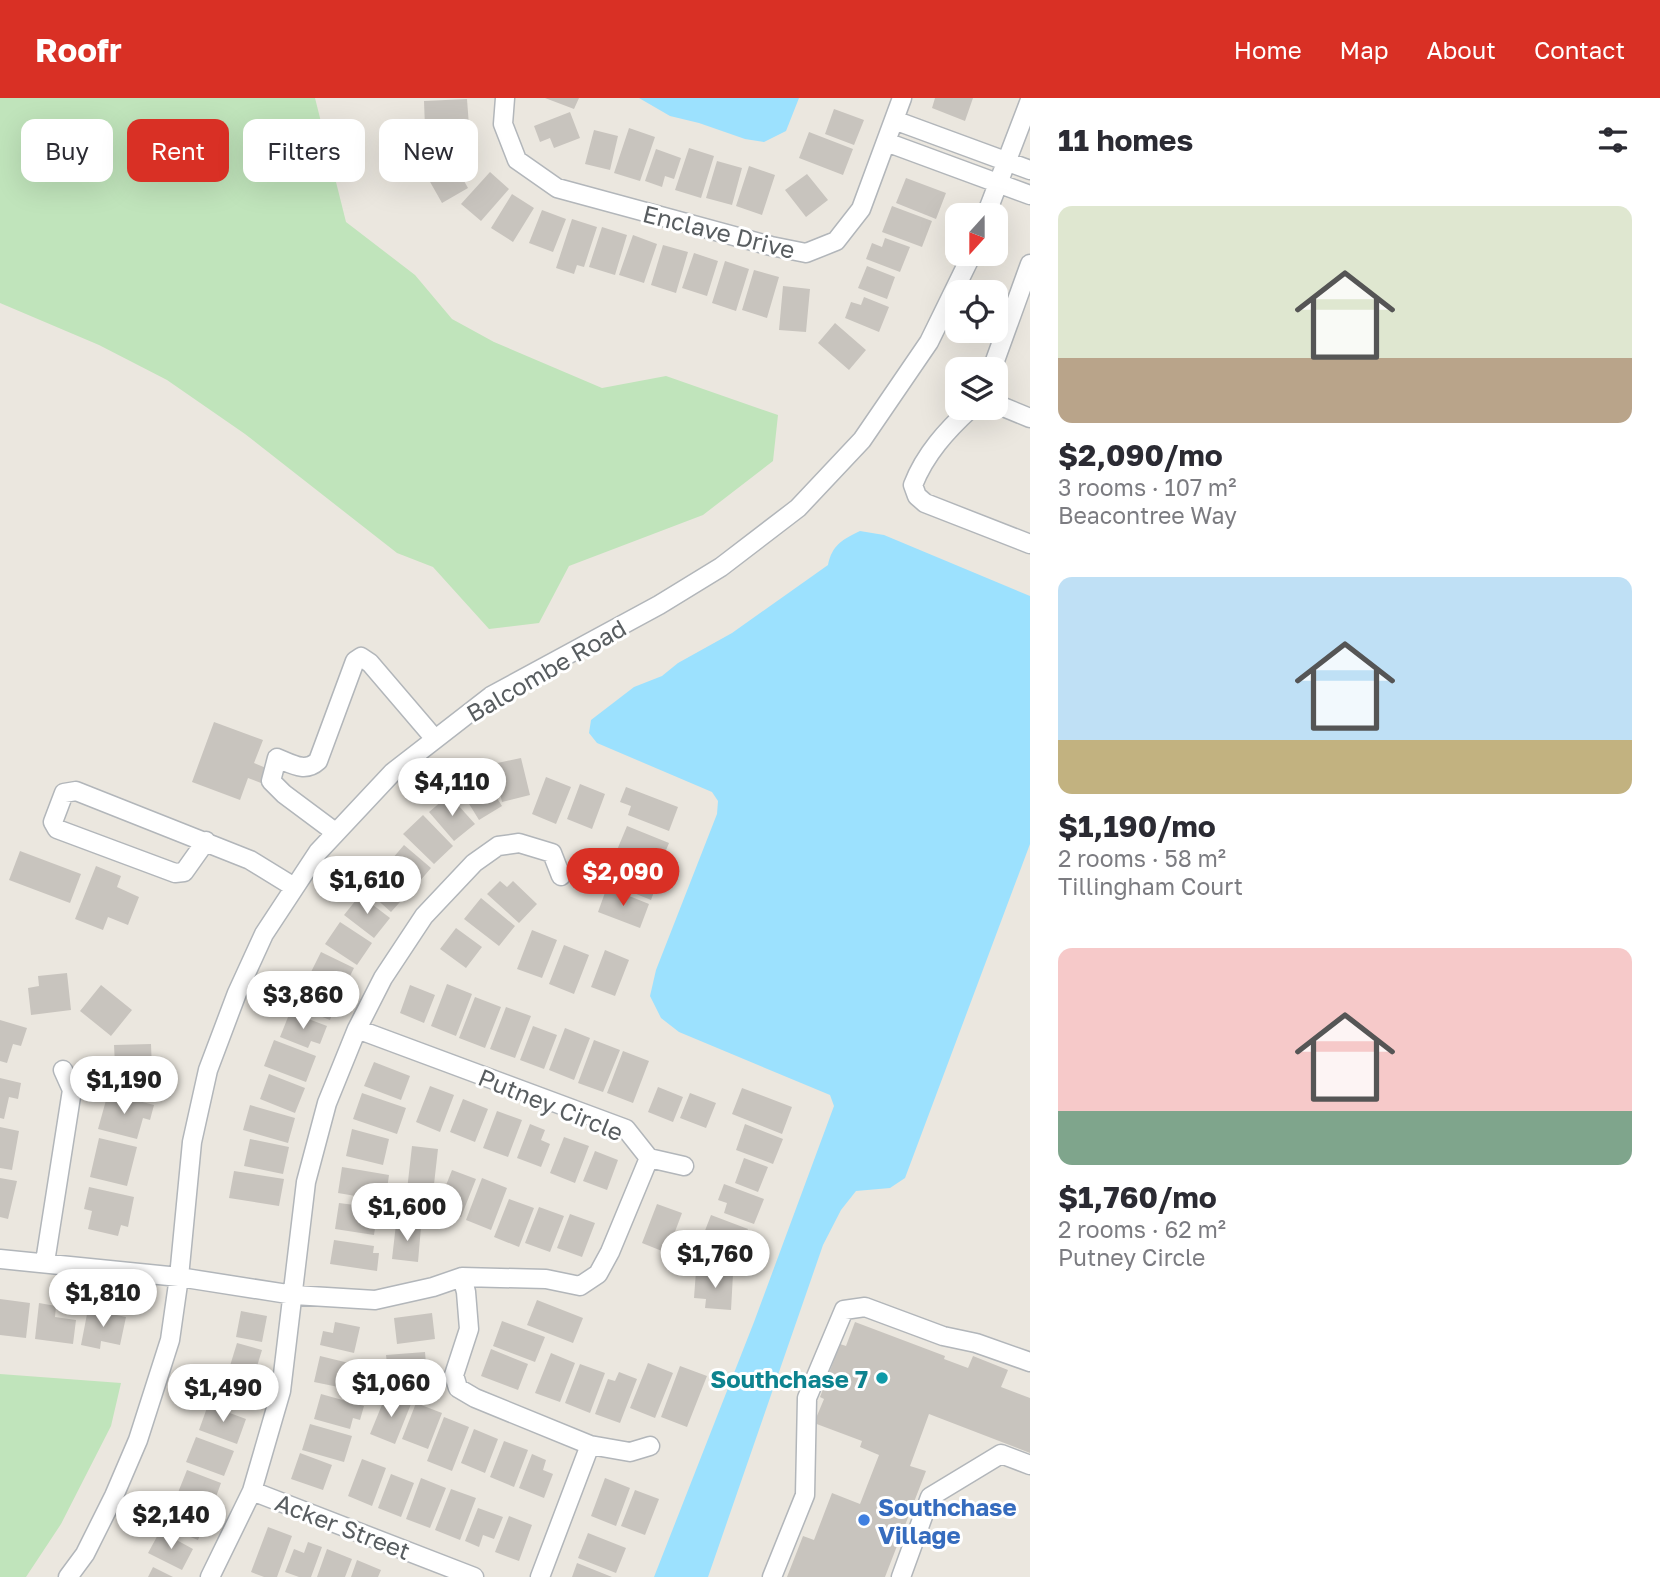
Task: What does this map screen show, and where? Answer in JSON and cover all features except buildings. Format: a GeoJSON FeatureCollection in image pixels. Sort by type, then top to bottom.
{"type":"FeatureCollection","features":[{"type":"Feature","properties":{"kind":"street","name":"Enclave Drive"},"geometry":{"type":"LineString","coordinates":[[505,98],[503,124],[517,160],[557,188],[806,253],[836,242],[861,209],[902,98]]}},
{"type":"Feature","properties":{"kind":"street"},"geometry":{"type":"LineString","coordinates":[[991,203],[1030,100]]}},
{"type":"Feature","properties":{"kind":"street"},"geometry":{"type":"LineString","coordinates":[[894,120],[1030,170]]}},
{"type":"Feature","properties":{"kind":"street"},"geometry":{"type":"LineString","coordinates":[[886,142],[1030,195]]}},
{"type":"Feature","properties":{"kind":"street"},"geometry":{"type":"LineString","coordinates":[[996,357],[1030,264]]}},
{"type":"Feature","properties":{"kind":"street","name":"Balcombe Road"},"geometry":{"type":"LineString","coordinates":[[68,1577],[90,1542],[138,1440],[170,1340],[192,1142],[208,1070],[237,993],[264,934],[294,887],[335,832],[393,772],[491,696],[660,606],[721,568],[798,508],[862,440],[929,342],[967,266]]}},
{"type":"Feature","properties":{"kind":"street"},"geometry":{"type":"LineString","coordinates":[[1008,409],[1030,418]]}},
{"type":"Feature","properties":{"kind":"street"},"geometry":{"type":"LineString","coordinates":[[959,420],[934,446],[920,467],[913,485],[917,496],[925,503],[1030,544]]}},
{"type":"Feature","properties":{"kind":"street"},"geometry":{"type":"LineString","coordinates":[[335,832],[271,781],[277,758],[302,768],[312,767],[318,761],[355,661],[360,657],[370,663],[435,739]]}},
{"type":"Feature","properties":{"kind":"street"},"geometry":{"type":"LineString","coordinates":[[206,841],[188,869],[175,873],[57,829],[53,822],[64,793],[76,792],[206,841],[250,860],[294,887]]}},
{"type":"Feature","properties":{"kind":"street"},"geometry":{"type":"LineString","coordinates":[[210,1577],[252,1491],[281,1391],[306,1182],[327,1102],[357,1029],[383,978],[424,916],[474,863],[498,846],[519,843],[552,853],[561,876]]}},
{"type":"Feature","properties":{"kind":"street","name":"Putney Circle"},"geometry":{"type":"LineString","coordinates":[[0,1259],[179,1277],[294,1295],[375,1300],[433,1287],[462,1277],[546,1279],[580,1286],[598,1275],[649,1158],[626,1129],[357,1029]]}},
{"type":"Feature","properties":{"kind":"street"},"geometry":{"type":"LineString","coordinates":[[46,1262],[72,1090],[63,1070]]}},
{"type":"Feature","properties":{"kind":"street"},"geometry":{"type":"LineString","coordinates":[[649,1158],[684,1166]]}},
{"type":"Feature","properties":{"kind":"street"},"geometry":{"type":"LineString","coordinates":[[462,1277],[469,1329],[454,1375],[458,1388],[475,1398],[590,1445],[630,1452],[650,1446]]}},
{"type":"Feature","properties":{"kind":"street"},"geometry":{"type":"LineString","coordinates":[[772,1577],[805,1494],[807,1398],[844,1310],[865,1307],[943,1336],[976,1342],[1030,1362]]}},
{"type":"Feature","properties":{"kind":"street"},"geometry":{"type":"LineString","coordinates":[[540,1577],[590,1445]]}},
{"type":"Feature","properties":{"kind":"street"},"geometry":{"type":"LineString","coordinates":[[901,1577],[930,1497],[1001,1454],[1030,1465]]}},
{"type":"Feature","properties":{"kind":"street","name":"Acker Street"},"geometry":{"type":"LineString","coordinates":[[252,1491],[474,1577]]}},
{"type":"Feature","properties":{"kind":"green space"},"geometry":{"type":"Polygon","coordinates":[[[0,98],[315,98],[320,119],[243,119],[243,182],[336,182],[346,222],[415,275],[452,319],[494,342],[602,388],[666,376],[778,415],[773,461],[703,515],[569,566],[539,623],[489,629],[433,567],[397,553],[245,434],[167,380],[99,345],[0,303],[0,98]]]}},
{"type":"Feature","properties":{"kind":"green space"},"geometry":{"type":"Polygon","coordinates":[[[0,1374],[121,1383],[111,1426],[61,1524],[26,1577],[0,1577],[0,1374]]]}},
{"type":"Feature","properties":{"kind":"water"},"geometry":{"type":"Polygon","coordinates":[[[639,98],[799,98],[786,131],[764,142],[745,139],[670,116],[639,98]]]}},
{"type":"Feature","properties":{"kind":"water"},"geometry":{"type":"Polygon","coordinates":[[[860,531],[884,535],[1030,596],[1030,844],[905,1178],[890,1188],[856,1191],[841,1210],[823,1245],[708,1577],[654,1577],[754,1322],[834,1106],[830,1095],[679,1032],[661,1018],[650,996],[656,970],[717,814],[718,801],[712,792],[597,743],[589,733],[591,720],[634,687],[662,676],[678,663],[732,633],[828,565],[832,552],[839,544],[860,531]]]}},
{"type":"Feature","properties":{"kind":"place","name":"Southchase 7"},"geometry":{"type":"Point","coordinates":[882,1378]}},
{"type":"Feature","properties":{"kind":"place","name":"Southchase Village"},"geometry":{"type":"Point","coordinates":[864,1520]}}]}
